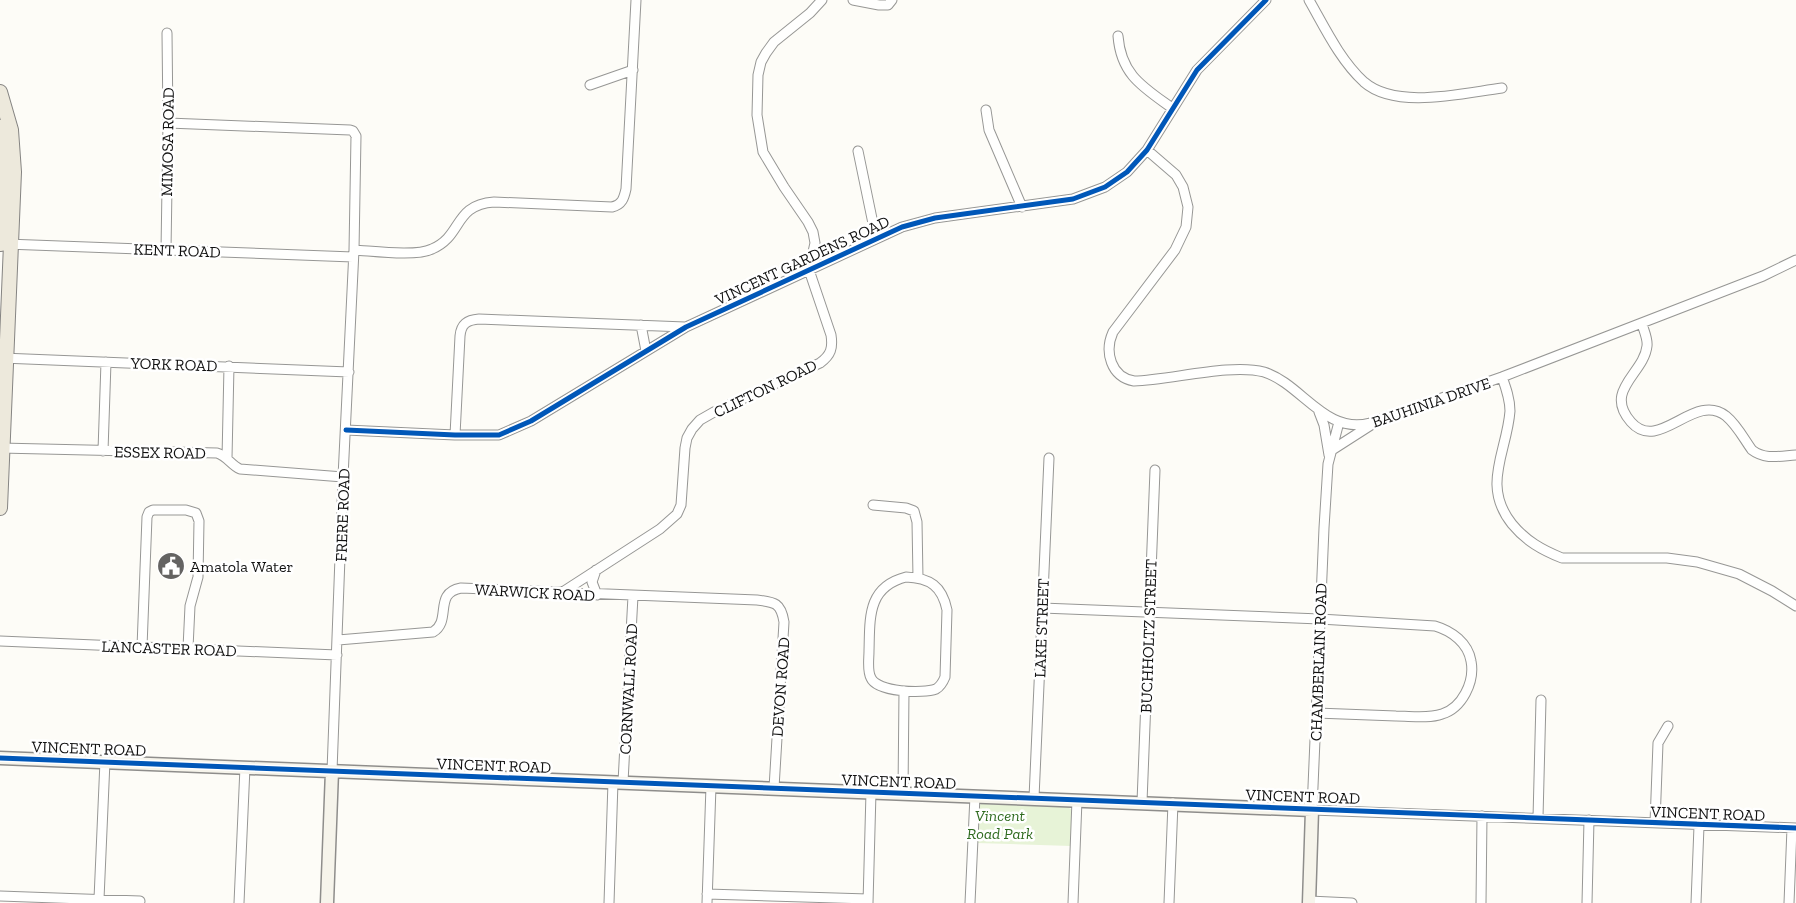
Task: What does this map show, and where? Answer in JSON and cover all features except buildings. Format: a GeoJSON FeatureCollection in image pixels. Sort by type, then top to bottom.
{"type":"FeatureCollection","features":[{"type":"Feature","properties":{"kind":"main road"},"geometry":{"type":"LineString","coordinates":[[0,92],[8,116],[13,146],[14,172],[0,283]]}},
{"type":"Feature","properties":{"kind":"main road"},"geometry":{"type":"LineString","coordinates":[[0,127],[5,244],[0,508]]}},
{"type":"Feature","properties":{"kind":"street"},"geometry":{"type":"LineString","coordinates":[[590,85],[633,70],[636,0]]}},
{"type":"Feature","properties":{"kind":"street"},"geometry":{"type":"LineString","coordinates":[[809,270],[815,243],[813,232],[763,152],[757,115],[757,89],[760,62],[766,52],[774,42],[810,13],[822,0]]}},
{"type":"Feature","properties":{"kind":"street"},"geometry":{"type":"LineString","coordinates":[[853,0],[879,5],[888,5],[892,0]]}},
{"type":"Feature","properties":{"kind":"street","name":"VINCENT GARDENS ROAD"},"geometry":{"type":"LineString","coordinates":[[346,430],[499,435],[531,421],[686,327],[902,227],[935,218],[1022,207],[1072,199],[1093,193],[1127,172],[1148,150],[1172,108],[1201,65],[1266,0]]}},
{"type":"Feature","properties":{"kind":"street"},"geometry":{"type":"LineString","coordinates":[[1309,0],[1354,72],[1377,90],[1405,98],[1425,98],[1502,88]]}},
{"type":"Feature","properties":{"kind":"street","name":"MIMOSA ROAD"},"geometry":{"type":"LineString","coordinates":[[166,250],[168,33]]}},
{"type":"Feature","properties":{"kind":"street"},"geometry":{"type":"LineString","coordinates":[[1118,36],[1120,54],[1129,72],[1142,87],[1172,108]]}},
{"type":"Feature","properties":{"kind":"street","name":"KENT ROAD"},"geometry":{"type":"LineString","coordinates":[[5,244],[354,254],[417,252],[432,250],[441,244],[452,234],[466,212],[482,203],[617,206],[624,198],[626,189],[633,70]]}},
{"type":"Feature","properties":{"kind":"street"},"geometry":{"type":"LineString","coordinates":[[986,110],[989,130],[1022,207]]}},
{"type":"Feature","properties":{"kind":"street","name":"FRERE ROAD"},"geometry":{"type":"LineString","coordinates":[[168,123],[350,130],[356,136],[354,254],[343,477],[327,903]]}},
{"type":"Feature","properties":{"kind":"street","name":"BAUHINIA DRIVE"},"geometry":{"type":"LineString","coordinates":[[1148,150],[1176,175],[1186,196],[1188,217],[1186,227],[1175,250],[1113,332],[1108,350],[1113,366],[1122,377],[1134,382],[1228,370],[1256,370],[1282,380],[1329,418],[1339,422],[1360,425],[1502,377],[1763,276],[1796,260]]}},
{"type":"Feature","properties":{"kind":"street"},"geometry":{"type":"LineString","coordinates":[[858,151],[876,238]]}},
{"type":"Feature","properties":{"kind":"street","name":"CLIFTON ROAD"},"geometry":{"type":"LineString","coordinates":[[561,593],[660,529],[677,514],[682,505],[685,448],[692,428],[700,420],[820,363],[832,351],[831,335],[809,270]]}},
{"type":"Feature","properties":{"kind":"street"},"geometry":{"type":"LineString","coordinates":[[455,435],[460,336],[463,325],[467,322],[479,319],[686,327]]}},
{"type":"Feature","properties":{"kind":"street"},"geometry":{"type":"LineString","coordinates":[[1642,324],[1647,343],[1646,352],[1626,382],[1622,396],[1623,408],[1636,427],[1652,431],[1660,430],[1702,410],[1713,410],[1720,412],[1732,421],[1756,454],[1770,457],[1796,454]]}},
{"type":"Feature","properties":{"kind":"street"},"geometry":{"type":"LineString","coordinates":[[641,326],[646,351]]}},
{"type":"Feature","properties":{"kind":"street","name":"YORK ROAD"},"geometry":{"type":"LineString","coordinates":[[3,358],[349,372]]}},
{"type":"Feature","properties":{"kind":"street"},"geometry":{"type":"LineString","coordinates":[[103,451],[106,362]]}},
{"type":"Feature","properties":{"kind":"street"},"geometry":{"type":"LineString","coordinates":[[227,458],[229,366]]}},
{"type":"Feature","properties":{"kind":"street"},"geometry":{"type":"LineString","coordinates":[[1502,377],[1509,398],[1510,410],[1500,455],[1497,492],[1506,516],[1532,544],[1562,558],[1667,558],[1697,562],[1739,574],[1764,586],[1796,606]]}},
{"type":"Feature","properties":{"kind":"street"},"geometry":{"type":"LineString","coordinates":[[1318,409],[1324,425],[1330,454],[1378,420]]}},
{"type":"Feature","properties":{"kind":"street","name":"CHAMBERLAIN ROAD"},"geometry":{"type":"LineString","coordinates":[[1309,902],[1324,528],[1330,454],[1339,422]]}},
{"type":"Feature","properties":{"kind":"street","name":"ESSEX ROAD"},"geometry":{"type":"LineString","coordinates":[[1,448],[217,452],[240,469],[343,477]]}},
{"type":"Feature","properties":{"kind":"street","name":"LAKE STREET"},"geometry":{"type":"LineString","coordinates":[[1034,798],[1049,458]]}},
{"type":"Feature","properties":{"kind":"street","name":"BUCHHOLTZ STREET"},"geometry":{"type":"LineString","coordinates":[[1142,802],[1155,470]]}},
{"type":"Feature","properties":{"kind":"street"},"geometry":{"type":"LineString","coordinates":[[873,505],[906,508],[914,511],[917,522],[918,578]]}},
{"type":"Feature","properties":{"kind":"street"},"geometry":{"type":"LineString","coordinates":[[142,647],[146,517],[153,510],[186,510],[196,513],[199,521],[198,577],[190,606],[188,648]]}},
{"type":"Feature","properties":{"kind":"street"},"geometry":{"type":"LineString","coordinates":[[596,570],[592,582],[597,595]]}},
{"type":"Feature","properties":{"kind":"street"},"geometry":{"type":"LineString","coordinates":[[906,577],[929,581],[939,589],[945,600],[947,610],[945,677],[936,688],[904,691],[884,688],[875,684],[870,678],[869,671],[873,603],[885,586],[894,580],[906,577]]}},
{"type":"Feature","properties":{"kind":"street","name":"WARWICK ROAD"},"geometry":{"type":"LineString","coordinates":[[338,640],[432,632],[438,629],[447,596],[455,589],[762,600]]}},
{"type":"Feature","properties":{"kind":"street","name":"CORNWALL ROAD"},"geometry":{"type":"LineString","coordinates":[[609,903],[633,596]]}},
{"type":"Feature","properties":{"kind":"street","name":"DEVON ROAD"},"geometry":{"type":"LineString","coordinates":[[762,600],[773,602],[778,606],[783,612],[784,622],[774,788]]}},
{"type":"Feature","properties":{"kind":"street"},"geometry":{"type":"LineString","coordinates":[[1042,608],[1320,619],[1435,626],[1447,629],[1458,638],[1466,649],[1471,661],[1468,688],[1461,702],[1444,714],[1421,717],[1316,714]]}},
{"type":"Feature","properties":{"kind":"street","name":"LANCASTER ROAD"},"geometry":{"type":"LineString","coordinates":[[0,641],[337,655]]}},
{"type":"Feature","properties":{"kind":"street"},"geometry":{"type":"LineString","coordinates":[[903,793],[904,691]]}},
{"type":"Feature","properties":{"kind":"street"},"geometry":{"type":"LineString","coordinates":[[1538,818],[1541,700]]}},
{"type":"Feature","properties":{"kind":"street"},"geometry":{"type":"LineString","coordinates":[[1655,823],[1658,743],[1668,726]]}},
{"type":"Feature","properties":{"kind":"street","name":"VINCENT ROAD"},"geometry":{"type":"LineString","coordinates":[[0,758],[1174,803],[1699,826],[1794,828]]}},
{"type":"Feature","properties":{"kind":"street"},"geometry":{"type":"LineString","coordinates":[[99,899],[105,761]]}},
{"type":"Feature","properties":{"kind":"street"},"geometry":{"type":"LineString","coordinates":[[239,903],[245,767]]}},
{"type":"Feature","properties":{"kind":"street"},"geometry":{"type":"LineString","coordinates":[[711,786],[707,899],[868,901],[871,792]]}},
{"type":"Feature","properties":{"kind":"street"},"geometry":{"type":"LineString","coordinates":[[970,903],[975,796]]}},
{"type":"Feature","properties":{"kind":"street"},"geometry":{"type":"LineString","coordinates":[[1073,903],[1077,800]]}},
{"type":"Feature","properties":{"kind":"street"},"geometry":{"type":"LineString","coordinates":[[1169,903],[1174,803]]}},
{"type":"Feature","properties":{"kind":"street"},"geometry":{"type":"LineString","coordinates":[[1481,903],[1482,816]]}},
{"type":"Feature","properties":{"kind":"street"},"geometry":{"type":"LineString","coordinates":[[1587,903],[1589,820]]}},
{"type":"Feature","properties":{"kind":"street"},"geometry":{"type":"LineString","coordinates":[[1696,903],[1699,826]]}},
{"type":"Feature","properties":{"kind":"street"},"geometry":{"type":"LineString","coordinates":[[1789,903],[1794,828]]}},
{"type":"Feature","properties":{"kind":"street"},"geometry":{"type":"LineString","coordinates":[[0,896],[140,901]]}},
{"type":"Feature","properties":{"kind":"street"},"geometry":{"type":"LineString","coordinates":[[1309,902],[1352,903]]}},
{"type":"Feature","properties":{"kind":"green space","name":"Vincent Road Park"},"geometry":{"type":"Polygon","coordinates":[[[981,804],[1068,807],[1072,810],[1071,846],[977,843],[978,808],[981,804]]]}},
{"type":"Feature","properties":{"kind":"cycle path"},"geometry":{"type":"LineString","coordinates":[[346,430],[499,435],[531,421],[686,327],[902,227],[935,218],[1073,199],[1105,187],[1127,172],[1147,150],[1197,70],[1266,0]]}},
{"type":"Feature","properties":{"kind":"cycle path"},"geometry":{"type":"LineString","coordinates":[[0,758],[1796,828]]}},
{"type":"Feature","properties":{"kind":"place","name":"Amatola Water"},"geometry":{"type":"Point","coordinates":[171,566]}}]}
